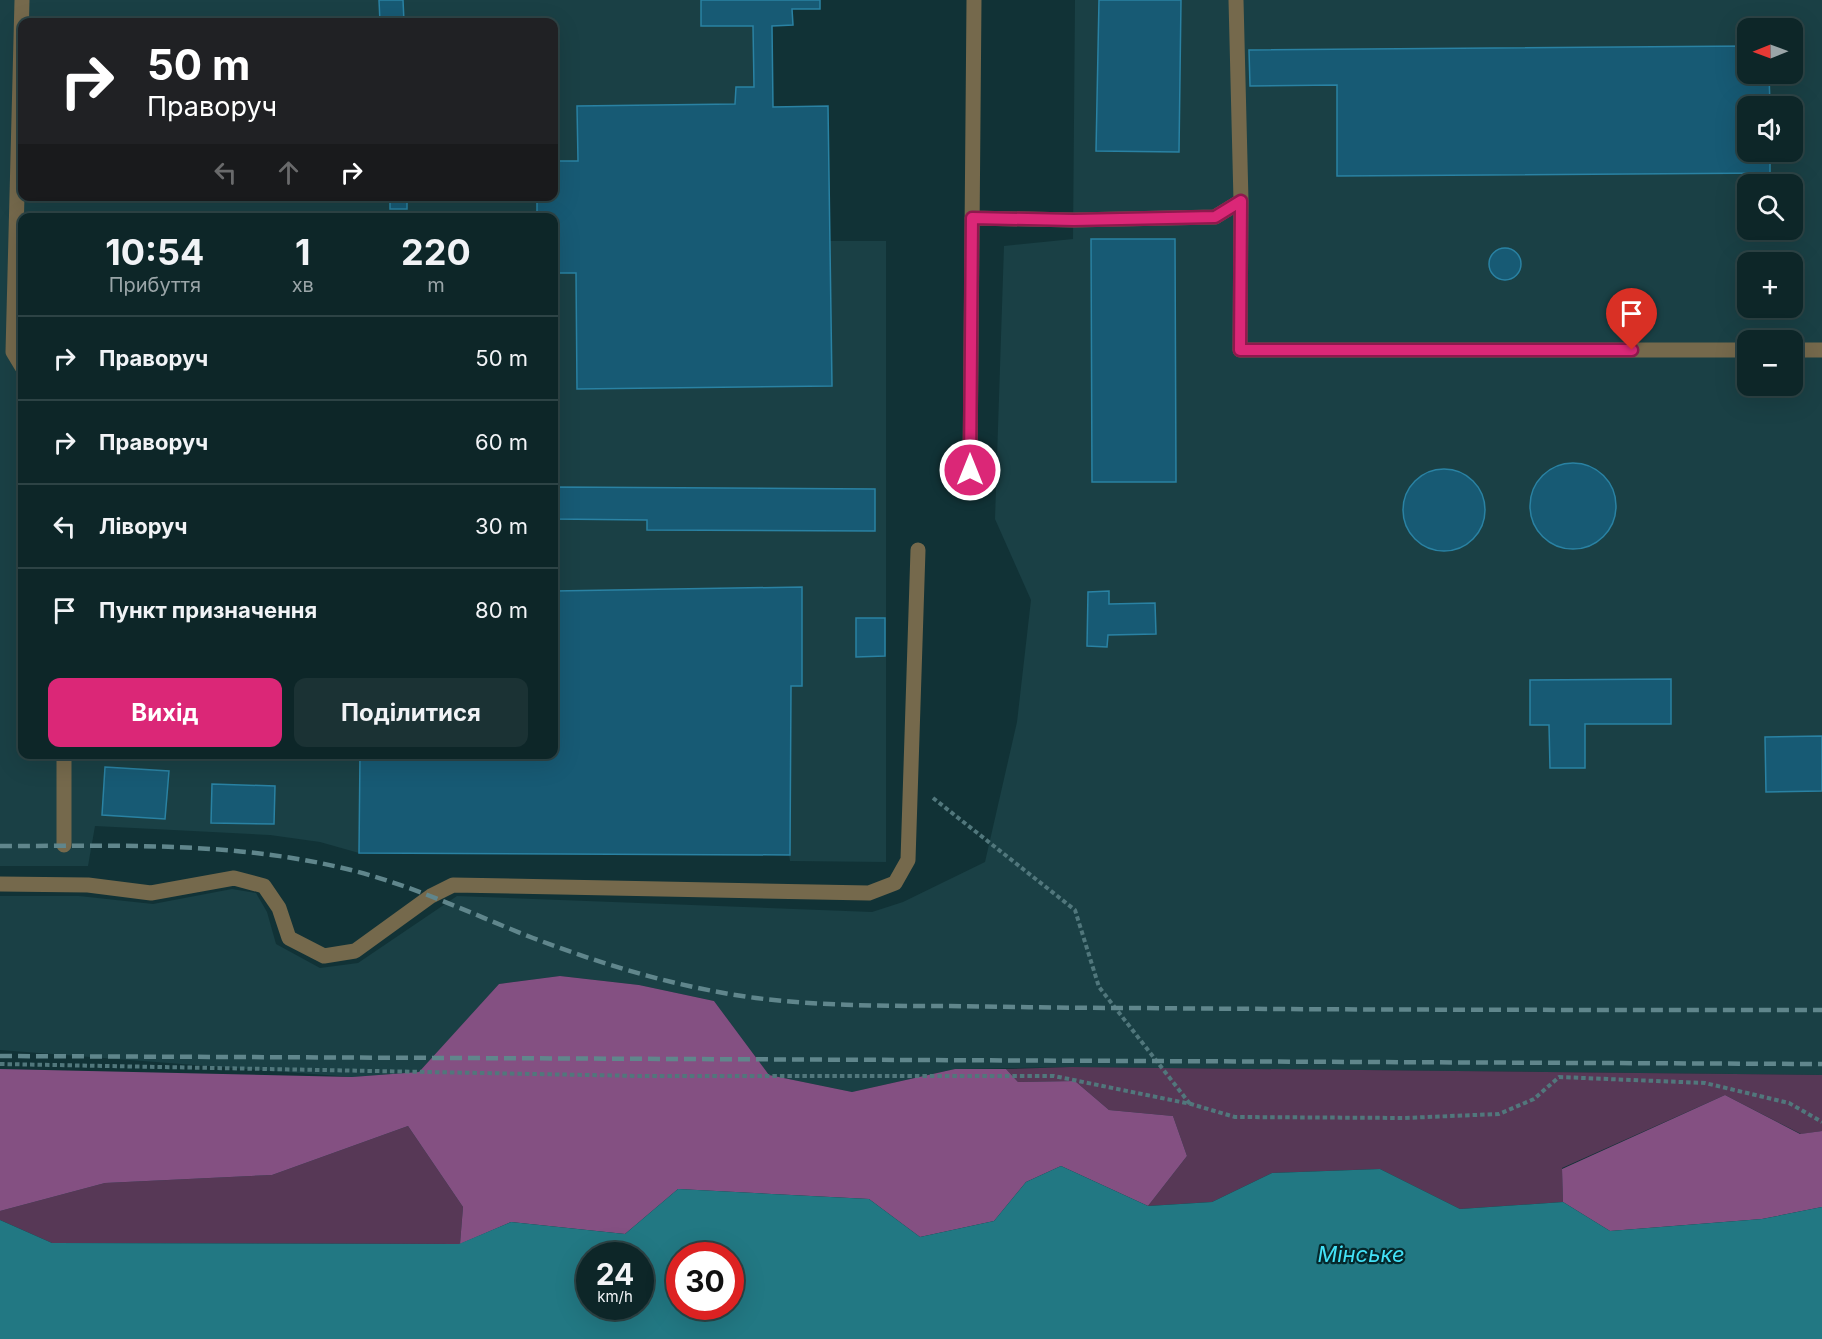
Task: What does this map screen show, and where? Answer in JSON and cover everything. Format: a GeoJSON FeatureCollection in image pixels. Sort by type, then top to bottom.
{"type":"FeatureCollection","features":[{"type":"Feature","properties":{"kind":"street"},"geometry":{"type":"LineString","coordinates":[[22,0],[22,18]]}},
{"type":"Feature","properties":{"kind":"street"},"geometry":{"type":"LineString","coordinates":[[970,470],[974,0]]}},
{"type":"Feature","properties":{"kind":"street"},"geometry":{"type":"LineString","coordinates":[[1236,0],[1241,201],[1240,350],[1737,350]]}},
{"type":"Feature","properties":{"kind":"street"},"geometry":{"type":"LineString","coordinates":[[18,156],[13,352],[18,361]]}},
{"type":"Feature","properties":{"kind":"street"},"geometry":{"type":"LineString","coordinates":[[972,218],[1074,220],[1215,217],[1241,201]]}},
{"type":"Feature","properties":{"kind":"street"},"geometry":{"type":"LineString","coordinates":[[1803,350],[1822,350]]}},
{"type":"Feature","properties":{"kind":"street"},"geometry":{"type":"LineString","coordinates":[[0,884],[88,885],[151,893],[234,878],[264,886],[279,908],[289,938],[324,956],[355,951],[430,896],[453,885],[869,893],[895,883],[908,860],[918,550]]}},
{"type":"Feature","properties":{"kind":"street"},"geometry":{"type":"LineString","coordinates":[[64,759],[64,845]]}},
{"type":"Feature","properties":{"kind":"path"},"geometry":{"type":"LineString","coordinates":[[911,781],[1075,910],[1099,987],[1191,1104]]}},
{"type":"Feature","properties":{"kind":"path"},"geometry":{"type":"LineString","coordinates":[[0,1064],[641,1077],[1054,1076],[1191,1104],[1235,1117],[1404,1118],[1499,1114],[1534,1099],[1558,1077],[1705,1083],[1789,1103],[1822,1122]]}},
{"type":"Feature","properties":{"kind":"shaded area"},"geometry":{"type":"Polygon","coordinates":[[[0,0],[820,0],[820,9],[792,9],[793,25],[772,26],[773,106],[828,106],[830,241],[886,241],[886,862],[790,861],[789,855],[359,853],[320,842],[270,835],[95,826],[88,866],[0,866],[0,0]]]}},
{"type":"Feature","properties":{"kind":"shaded area"},"geometry":{"type":"Polygon","coordinates":[[[1075,0],[1822,0],[1822,1075],[1072,1067],[955,1069],[852,1092],[769,1075],[714,1001],[639,985],[560,976],[499,984],[420,1072],[352,1077],[0,1050],[0,896],[79,896],[153,904],[232,889],[256,893],[267,912],[276,944],[320,968],[358,963],[457,896],[872,912],[903,902],[985,862],[1017,722],[1031,600],[995,519],[1004,246],[1073,239],[1075,0]]]}},
{"type":"Feature","properties":{"kind":"shaded area"},"geometry":{"type":"Polygon","coordinates":[[[560,976],[639,985],[714,1001],[769,1075],[852,1092],[955,1069],[1006,1069],[1018,1082],[1075,1081],[1109,1110],[1173,1116],[1187,1156],[1148,1206],[1061,1166],[1026,1182],[994,1221],[920,1237],[869,1199],[678,1189],[625,1234],[511,1222],[460,1244],[463,1207],[408,1126],[272,1175],[105,1183],[0,1211],[0,1069],[352,1077],[419,1072],[499,984],[560,976]]]}},
{"type":"Feature","properties":{"kind":"shaded area"},"geometry":{"type":"Polygon","coordinates":[[[1072,1067],[1822,1075],[1822,1131],[1801,1134],[1725,1095],[1562,1168],[1563,1202],[1460,1209],[1380,1169],[1272,1173],[1212,1202],[1148,1206],[1187,1156],[1173,1116],[1109,1110],[1075,1081],[1018,1082],[1006,1069],[1072,1067]]]}},
{"type":"Feature","properties":{"kind":"shaded area"},"geometry":{"type":"Polygon","coordinates":[[[1725,1095],[1800,1134],[1822,1131],[1822,1207],[1762,1219],[1610,1231],[1563,1202],[1562,1169],[1725,1095]]]}},
{"type":"Feature","properties":{"kind":"shaded area"},"geometry":{"type":"Polygon","coordinates":[[[408,1126],[463,1207],[460,1244],[52,1243],[0,1220],[0,1211],[105,1183],[272,1175],[408,1126]]]}},
{"type":"Feature","properties":{"kind":"water","name":"Мінське"},"geometry":{"type":"Polygon","coordinates":[[[1061,1166],[1148,1206],[1212,1202],[1272,1173],[1380,1169],[1460,1209],[1563,1202],[1610,1231],[1762,1219],[1822,1207],[1822,1339],[0,1339],[0,1220],[52,1243],[459,1244],[511,1222],[625,1234],[678,1189],[869,1199],[920,1237],[994,1221],[1026,1182],[1061,1166]]]}},
{"type":"Feature","properties":{"kind":"building"},"geometry":{"type":"Polygon","coordinates":[[[379,0],[403,0],[404,18],[380,18],[379,0]]]}},
{"type":"Feature","properties":{"kind":"building"},"geometry":{"type":"Polygon","coordinates":[[[701,0],[820,0],[820,9],[792,9],[793,25],[772,26],[773,107],[828,106],[832,386],[577,389],[576,273],[558,273],[558,213],[537,213],[537,201],[558,201],[558,161],[578,161],[577,106],[735,104],[736,87],[754,87],[753,26],[701,26],[701,0]]]}},
{"type":"Feature","properties":{"kind":"building"},"geometry":{"type":"Polygon","coordinates":[[[1099,0],[1181,0],[1179,152],[1096,151],[1099,0]]]}},
{"type":"Feature","properties":{"kind":"building"},"geometry":{"type":"Polygon","coordinates":[[[1737,46],[1737,84],[1769,84],[1770,96],[1737,96],[1737,162],[1770,162],[1770,173],[1337,176],[1337,85],[1250,86],[1249,50],[1737,46]]]}},
{"type":"Feature","properties":{"kind":"building"},"geometry":{"type":"Polygon","coordinates":[[[390,201],[407,201],[407,209],[390,209],[390,201]]]}},
{"type":"Feature","properties":{"kind":"building"},"geometry":{"type":"Polygon","coordinates":[[[1091,239],[1175,239],[1176,482],[1092,482],[1091,239]]]}},
{"type":"Feature","properties":{"kind":"building"},"geometry":{"type":"Polygon","coordinates":[[[1505,248],[1517,252],[1521,264],[1517,276],[1505,280],[1493,276],[1489,264],[1493,252],[1505,248]]]}},
{"type":"Feature","properties":{"kind":"building"},"geometry":{"type":"Polygon","coordinates":[[[1573,463],[1597,470],[1609,482],[1616,506],[1609,530],[1597,542],[1573,549],[1549,542],[1537,530],[1530,506],[1537,482],[1549,470],[1573,463]]]}},
{"type":"Feature","properties":{"kind":"building"},"geometry":{"type":"Polygon","coordinates":[[[1436,469],[1452,469],[1467,476],[1478,487],[1485,502],[1482,526],[1473,539],[1452,551],[1436,551],[1421,544],[1410,533],[1403,518],[1403,502],[1410,487],[1421,476],[1436,469]]]}},
{"type":"Feature","properties":{"kind":"building"},"geometry":{"type":"Polygon","coordinates":[[[558,487],[875,489],[875,531],[647,530],[647,520],[558,519],[558,487]]]}},
{"type":"Feature","properties":{"kind":"building"},"geometry":{"type":"Polygon","coordinates":[[[802,587],[802,686],[791,686],[790,855],[359,853],[360,759],[558,759],[558,591],[802,587]]]}},
{"type":"Feature","properties":{"kind":"building"},"geometry":{"type":"Polygon","coordinates":[[[1109,591],[1109,604],[1155,603],[1156,634],[1108,635],[1107,647],[1087,646],[1088,592],[1109,591]]]}},
{"type":"Feature","properties":{"kind":"building"},"geometry":{"type":"Polygon","coordinates":[[[856,618],[885,618],[885,656],[856,657],[856,618]]]}},
{"type":"Feature","properties":{"kind":"building"},"geometry":{"type":"Polygon","coordinates":[[[1671,679],[1671,724],[1585,724],[1585,768],[1550,768],[1549,725],[1530,725],[1530,680],[1671,679]]]}},
{"type":"Feature","properties":{"kind":"building"},"geometry":{"type":"Polygon","coordinates":[[[1822,736],[1822,791],[1766,792],[1765,737],[1822,736]]]}},
{"type":"Feature","properties":{"kind":"building"},"geometry":{"type":"Polygon","coordinates":[[[105,767],[169,771],[165,819],[102,815],[105,767]]]}},
{"type":"Feature","properties":{"kind":"building"},"geometry":{"type":"Polygon","coordinates":[[[212,784],[275,786],[274,824],[211,823],[212,784]]]}},
{"type":"Feature","properties":{"kind":"railway"},"geometry":{"type":"LineString","coordinates":[[0,846],[176,847],[264,854],[308,861],[351,870],[397,884],[533,938],[615,966],[699,988],[780,1001],[853,1005],[1066,1008],[1822,1010]]}},
{"type":"Feature","properties":{"kind":"railway"},"geometry":{"type":"LineString","coordinates":[[0,1056],[1822,1064]]}},
{"type":"Feature","properties":{"kind":"route"},"geometry":{"type":"LineString","coordinates":[[970,470],[972,218],[1074,220],[1215,217],[1241,201],[1240,350],[1632,350]]}}]}
